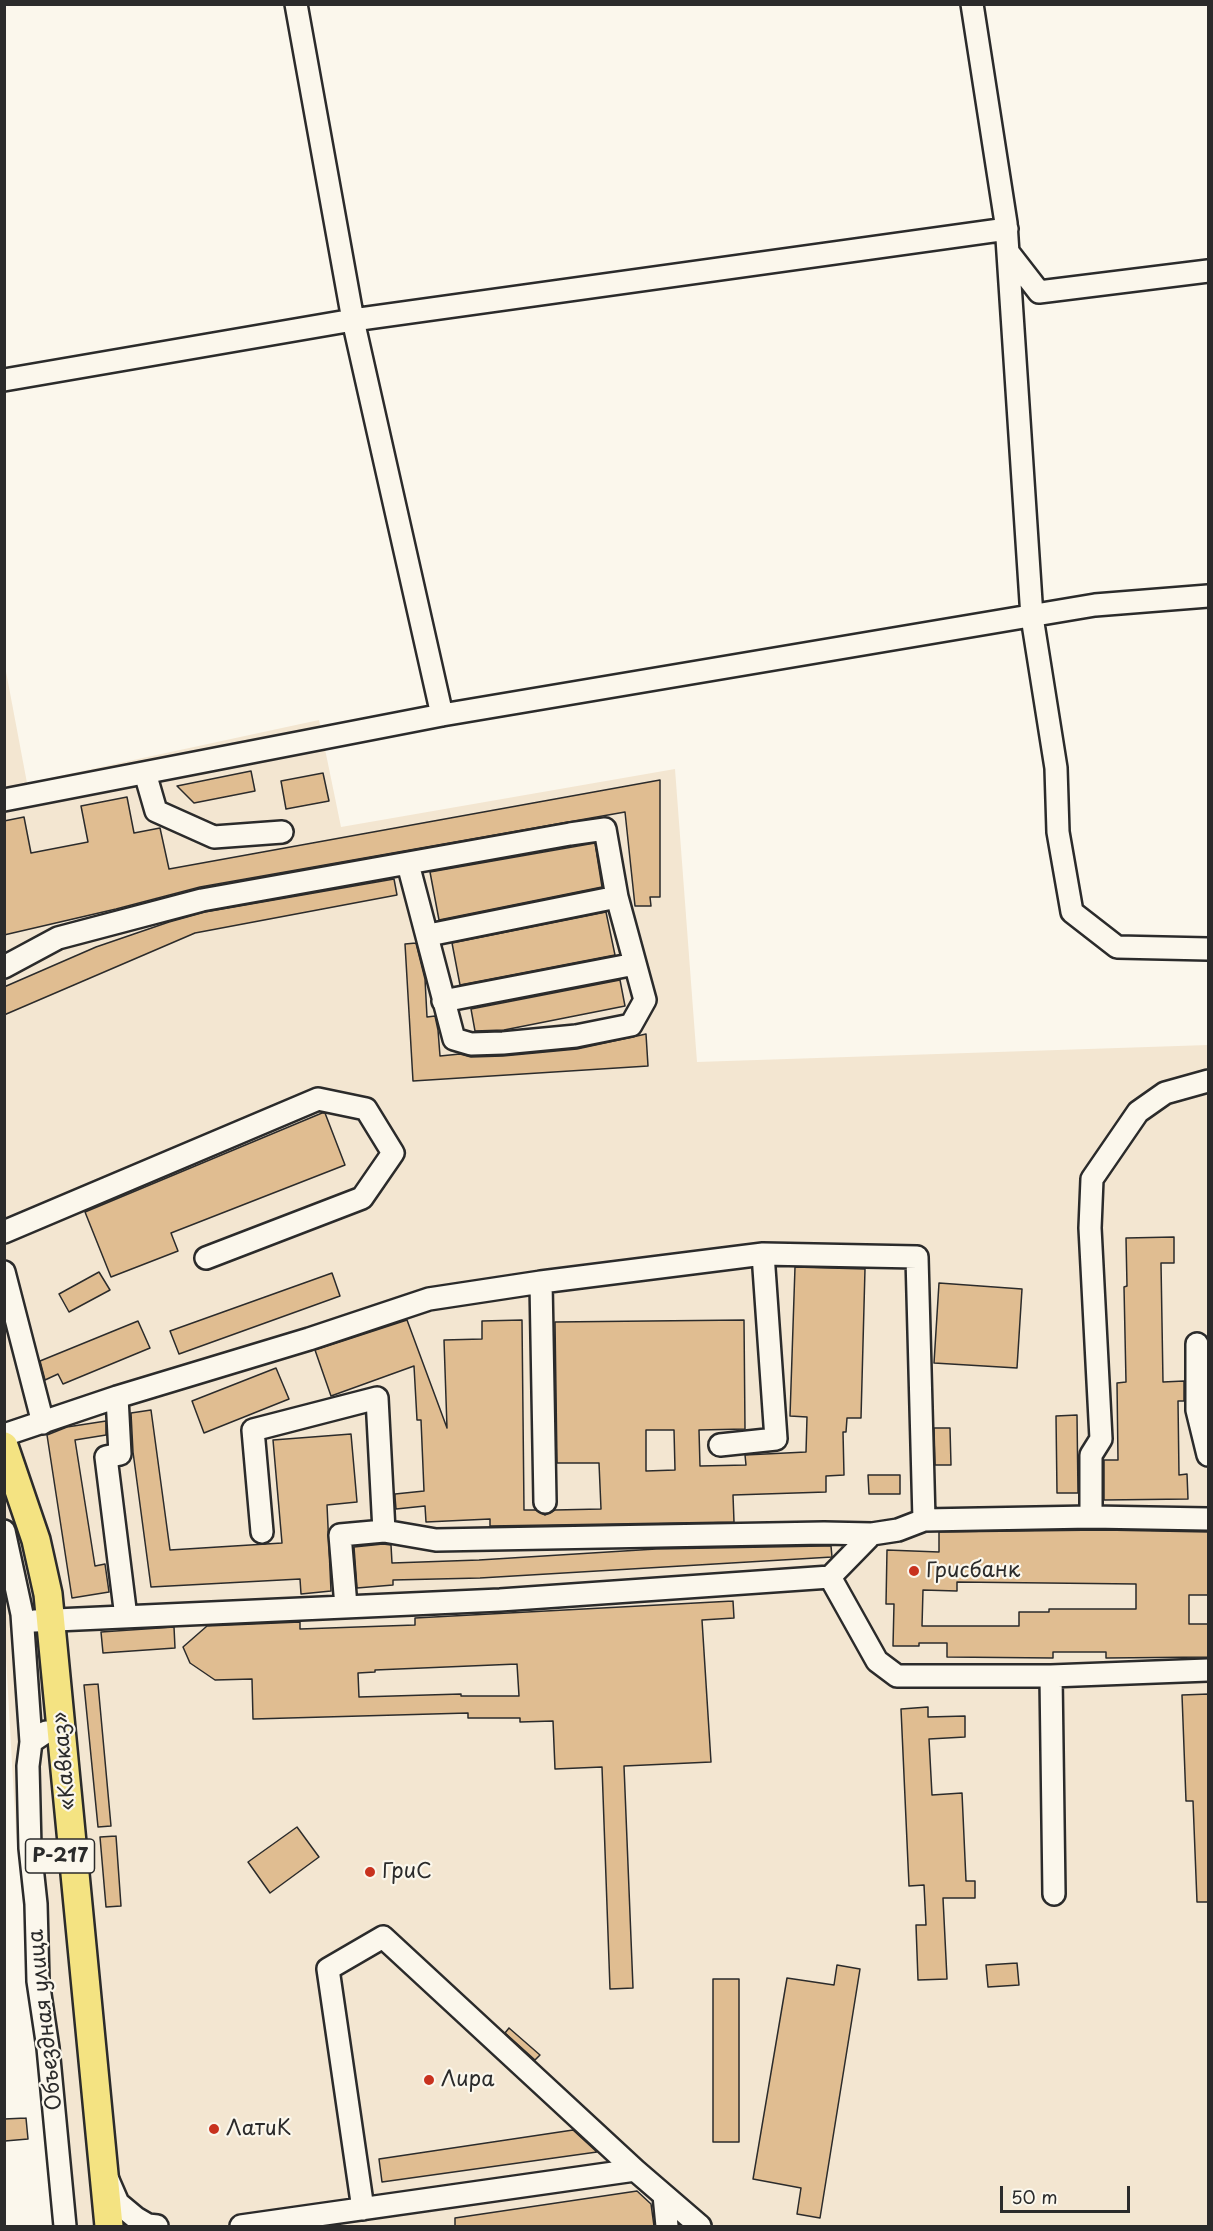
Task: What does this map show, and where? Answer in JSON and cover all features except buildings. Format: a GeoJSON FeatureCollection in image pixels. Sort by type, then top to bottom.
{"type":"FeatureCollection","features":[{"type":"Feature","properties":{"kind":"main road","name":"«Кавказ»"},"geometry":{"type":"LineString","coordinates":[[4,1446],[36,1540],[48,1594],[43,1621],[38,1737],[58,1839],[94,2226]]}},
{"type":"Feature","properties":{"kind":"main road","name":"«Кавказ»"},"geometry":{"type":"LineString","coordinates":[[4,1490],[18,1529],[32,1596],[43,1621],[109,2226]]}},
{"type":"Feature","properties":{"kind":"street"},"geometry":{"type":"LineString","coordinates":[[296,4],[353,320],[442,715]]}},
{"type":"Feature","properties":{"kind":"street"},"geometry":{"type":"LineString","coordinates":[[972,4],[1007,229],[1032,617],[1056,768],[1058,832],[1072,912],[1117,947],[1209,949]]}},
{"type":"Feature","properties":{"kind":"street"},"geometry":{"type":"LineString","coordinates":[[4,380],[353,320],[1007,229]]}},
{"type":"Feature","properties":{"kind":"street"},"geometry":{"type":"LineString","coordinates":[[1008,252],[1039,292],[1209,271]]}},
{"type":"Feature","properties":{"kind":"street"},"geometry":{"type":"LineString","coordinates":[[4,800],[442,715],[1095,605],[1209,596]]}},
{"type":"Feature","properties":{"kind":"street"},"geometry":{"type":"LineString","coordinates":[[145,773],[156,811],[214,837],[282,832]]}},
{"type":"Feature","properties":{"kind":"street"},"geometry":{"type":"LineString","coordinates":[[4,950],[202,900],[570,834],[605,830],[617,897],[645,1000],[631,1025],[576,1036],[471,1044],[454,1039],[443,1001],[429,935],[408,864]]}},
{"type":"Feature","properties":{"kind":"street"},"geometry":{"type":"LineString","coordinates":[[429,935],[617,897]]}},
{"type":"Feature","properties":{"kind":"street"},"geometry":{"type":"LineString","coordinates":[[4,967],[58,938]]}},
{"type":"Feature","properties":{"kind":"street"},"geometry":{"type":"LineString","coordinates":[[443,1001],[635,964]]}},
{"type":"Feature","properties":{"kind":"street"},"geometry":{"type":"LineString","coordinates":[[1091,1517],[1091,1455],[1101,1439],[1090,1228],[1092,1179],[1138,1112],[1165,1093],[1209,1081]]}},
{"type":"Feature","properties":{"kind":"street"},"geometry":{"type":"LineString","coordinates":[[4,1232],[318,1098],[366,1110],[393,1153],[362,1198],[206,1258]]}},
{"type":"Feature","properties":{"kind":"street"},"geometry":{"type":"LineString","coordinates":[[4,1435],[429,1299],[541,1282],[763,1254],[917,1257],[924,1520]]}},
{"type":"Feature","properties":{"kind":"street"},"geometry":{"type":"LineString","coordinates":[[720,1445],[776,1439],[763,1254]]}},
{"type":"Feature","properties":{"kind":"street"},"geometry":{"type":"LineString","coordinates":[[4,1272],[42,1423]]}},
{"type":"Feature","properties":{"kind":"street"},"geometry":{"type":"LineString","coordinates":[[541,1282],[545,1502]]}},
{"type":"Feature","properties":{"kind":"street"},"geometry":{"type":"LineString","coordinates":[[1197,1344],[1197,1410],[1209,1455]]}},
{"type":"Feature","properties":{"kind":"street"},"geometry":{"type":"LineString","coordinates":[[117,1397],[120,1454],[106,1457],[126,1617]]}},
{"type":"Feature","properties":{"kind":"street"},"geometry":{"type":"LineString","coordinates":[[262,1532],[254,1430],[377,1398],[384,1531]]}},
{"type":"Feature","properties":{"kind":"street"},"geometry":{"type":"LineString","coordinates":[[346,1606],[340,1535],[384,1531],[436,1540],[812,1533],[872,1534],[898,1530],[924,1520],[1091,1517],[1209,1519]]}},
{"type":"Feature","properties":{"kind":"street","name":"Объездная улица"},"geometry":{"type":"LineString","coordinates":[[4,1531],[22,1614],[38,1737],[28,1766],[30,1848],[36,1904],[38,1981],[48,2048],[65,2226]]}},
{"type":"Feature","properties":{"kind":"street"},"geometry":{"type":"LineString","coordinates":[[43,1621],[500,1600],[830,1577],[872,1534]]}},
{"type":"Feature","properties":{"kind":"street"},"geometry":{"type":"LineString","coordinates":[[830,1577],[877,1661],[897,1676],[1051,1676],[1209,1670]]}},
{"type":"Feature","properties":{"kind":"street"},"geometry":{"type":"LineString","coordinates":[[1051,1676],[1054,1894]]}},
{"type":"Feature","properties":{"kind":"street"},"geometry":{"type":"LineString","coordinates":[[363,2209],[328,1969],[383,1937],[635,2170],[700,2226]]}},
{"type":"Feature","properties":{"kind":"street"},"geometry":{"type":"LineString","coordinates":[[241,2226],[327,2220],[363,2209],[635,2170]]}},
{"type":"Feature","properties":{"kind":"street"},"geometry":{"type":"LineString","coordinates":[[104,2172],[118,2203],[142,2221],[157,2226]]}},
{"type":"Feature","properties":{"kind":"street"},"geometry":{"type":"LineString","coordinates":[[664,2195],[667,2226]]}},
{"type":"Feature","properties":{"kind":"shaded area"},"geometry":{"type":"Polygon","coordinates":[[[4,661],[27,783],[319,720],[341,827],[675,769],[697,1062],[1208,1045],[1208,2226],[55,2226],[16,1833],[5,1640],[4,661]]]}},
{"type":"Feature","properties":{"kind":"place","name":"Грисбанк"},"geometry":{"type":"Point","coordinates":[914,1571]}},
{"type":"Feature","properties":{"kind":"place","name":"ГриС"},"geometry":{"type":"Point","coordinates":[370,1872]}},
{"type":"Feature","properties":{"kind":"place","name":"Лира"},"geometry":{"type":"Point","coordinates":[429,2080]}},
{"type":"Feature","properties":{"kind":"place","name":"ЛатиК"},"geometry":{"type":"Point","coordinates":[214,2129]}}]}
